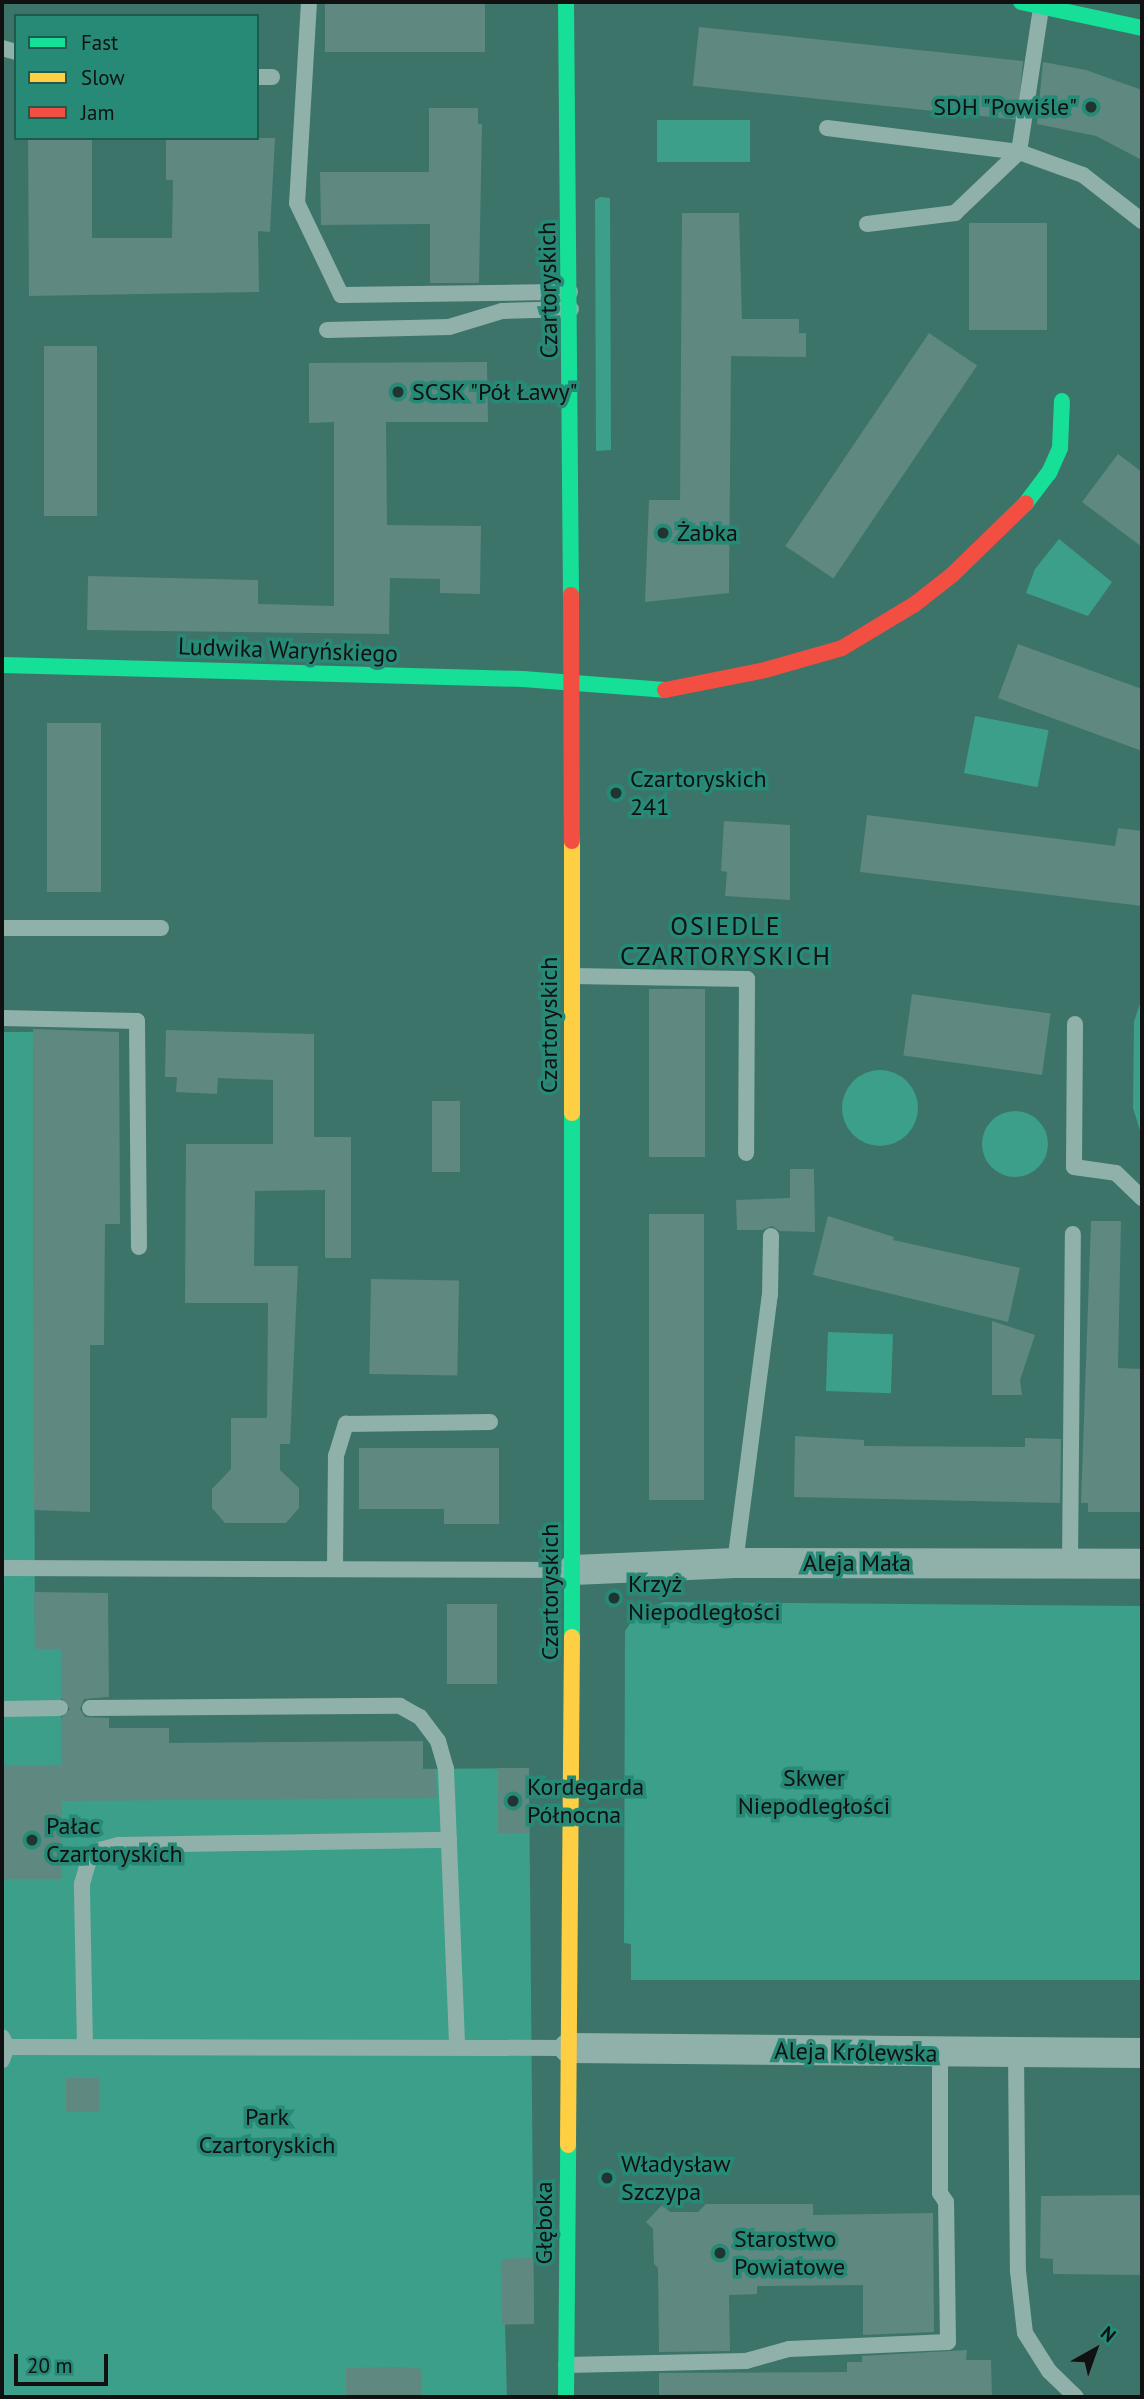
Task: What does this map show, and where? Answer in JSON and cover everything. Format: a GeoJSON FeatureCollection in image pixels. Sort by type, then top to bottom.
{"type":"FeatureCollection","features":[{"type":"Feature","properties":{"kind":"main road","name":"Czartoryskich"},"geometry":{"type":"LineString","coordinates":[[566,2],[571,301],[572,684],[573,1570],[569,2049]]}},
{"type":"Feature","properties":{"kind":"main road"},"geometry":{"type":"LineString","coordinates":[[1021,2],[1041,9],[1142,28]]}},
{"type":"Feature","properties":{"kind":"main road","name":"Ludwika Waryńskiego"},"geometry":{"type":"LineString","coordinates":[[2,665],[523,679],[660,691],[842,648],[925,597],[1021,509],[1049,473],[1060,448],[1062,401]]}},
{"type":"Feature","properties":{"kind":"main road","name":"Głęboka"},"geometry":{"type":"LineString","coordinates":[[566,2397],[569,2049]]}},
{"type":"Feature","properties":{"kind":"street","name":"Aleja Mała"},"geometry":{"type":"LineString","coordinates":[[573,1570],[735,1563],[1142,1564]]}},
{"type":"Feature","properties":{"kind":"street","name":"Aleja Królewska"},"geometry":{"type":"LineString","coordinates":[[569,2049],[1142,2053]]}},
{"type":"Feature","properties":{"kind":"lane"},"geometry":{"type":"LineString","coordinates":[[309,2],[297,202],[341,295],[571,301]]}},
{"type":"Feature","properties":{"kind":"lane"},"geometry":{"type":"LineString","coordinates":[[867,224],[956,213],[1019,152],[1041,9]]}},
{"type":"Feature","properties":{"kind":"lane"},"geometry":{"type":"LineString","coordinates":[[827,128],[1019,152],[1083,175],[1142,221]]}},
{"type":"Feature","properties":{"kind":"lane"},"geometry":{"type":"LineString","coordinates":[[327,330],[449,327],[502,311],[571,301]]}},
{"type":"Feature","properties":{"kind":"lane"},"geometry":{"type":"LineString","coordinates":[[2,928],[161,928]]}},
{"type":"Feature","properties":{"kind":"lane"},"geometry":{"type":"LineString","coordinates":[[572,976],[747,979],[746,1153]]}},
{"type":"Feature","properties":{"kind":"lane"},"geometry":{"type":"LineString","coordinates":[[2,1018],[137,1021],[139,1247]]}},
{"type":"Feature","properties":{"kind":"lane"},"geometry":{"type":"LineString","coordinates":[[1075,1024],[1074,1167],[1116,1173],[1142,1198]]}},
{"type":"Feature","properties":{"kind":"lane"},"geometry":{"type":"LineString","coordinates":[[1070,1563],[1073,1234]]}},
{"type":"Feature","properties":{"kind":"lane"},"geometry":{"type":"LineString","coordinates":[[735,1563],[770,1296],[771,1236]]}},
{"type":"Feature","properties":{"kind":"lane"},"geometry":{"type":"LineString","coordinates":[[335,1566],[336,1456],[346,1424],[490,1422]]}},
{"type":"Feature","properties":{"kind":"lane"},"geometry":{"type":"LineString","coordinates":[[2,1568],[335,1566],[573,1570]]}},
{"type":"Feature","properties":{"kind":"lane"},"geometry":{"type":"LineString","coordinates":[[90,1708],[400,1706],[420,1717],[438,1741],[446,1769],[457,2047]]}},
{"type":"Feature","properties":{"kind":"lane"},"geometry":{"type":"LineString","coordinates":[[2,1709],[60,1708]]}},
{"type":"Feature","properties":{"kind":"lane"},"geometry":{"type":"LineString","coordinates":[[85,2047],[82,1884],[88,1863],[100,1850],[119,1845],[449,1840]]}},
{"type":"Feature","properties":{"kind":"lane"},"geometry":{"type":"LineString","coordinates":[[4,2048],[499,2046],[569,2049]]}},
{"type":"Feature","properties":{"kind":"lane"},"geometry":{"type":"LineString","coordinates":[[566,2365],[746,2361],[789,2349],[948,2342],[946,2202],[940,2193],[940,2053]]}},
{"type":"Feature","properties":{"kind":"lane"},"geometry":{"type":"LineString","coordinates":[[1016,2053],[1018,2271],[1025,2333],[1058,2379],[1076,2397]]}},
{"type":"Feature","properties":{"kind":"lane"},"geometry":{"type":"LineString","coordinates":[[1058,2379],[1058,2397]]}},
{"type":"Feature","properties":{"kind":"green space"},"geometry":{"type":"Polygon","coordinates":[[[657,120],[750,120],[750,162],[657,162],[657,120]]]}},
{"type":"Feature","properties":{"kind":"green space"},"geometry":{"type":"Polygon","coordinates":[[[600,197],[610,198],[611,450],[596,451],[595,200],[600,197]]]}},
{"type":"Feature","properties":{"kind":"green space"},"geometry":{"type":"Polygon","coordinates":[[[1059,539],[1112,582],[1088,616],[1026,593],[1035,569],[1059,539]]]}},
{"type":"Feature","properties":{"kind":"green space"},"geometry":{"type":"Polygon","coordinates":[[[975,716],[1049,730],[1038,787],[964,773],[975,716]]]}},
{"type":"Feature","properties":{"kind":"green space"},"geometry":{"type":"Polygon","coordinates":[[[1142,997],[1142,1137],[1133,1108],[1134,1022],[1142,997]]]}},
{"type":"Feature","properties":{"kind":"green space","name":"Park Czartoryskich"},"geometry":{"type":"Polygon","coordinates":[[[2,1032],[33,1032],[35,1649],[61,1649],[61,1772],[529,1768],[534,2324],[505,2324],[507,2397],[2,2397],[2,1032]]]}},
{"type":"Feature","properties":{"kind":"green space"},"geometry":{"type":"Polygon","coordinates":[[[873,1070],[887,1070],[901,1076],[912,1087],[918,1108],[915,1123],[907,1135],[887,1146],[873,1146],[859,1140],[848,1129],[842,1115],[842,1101],[848,1087],[859,1076],[873,1070]]]}},
{"type":"Feature","properties":{"kind":"green space"},"geometry":{"type":"Polygon","coordinates":[[[1015,1111],[1028,1114],[1038,1121],[1045,1131],[1048,1144],[1045,1157],[1038,1167],[1028,1174],[1015,1177],[1002,1174],[992,1167],[985,1157],[982,1144],[985,1131],[992,1121],[1002,1114],[1015,1111]]]}},
{"type":"Feature","properties":{"kind":"green space"},"geometry":{"type":"Polygon","coordinates":[[[828,1332],[893,1334],[891,1393],[826,1391],[828,1332]]]}},
{"type":"Feature","properties":{"kind":"green space","name":"Skwer Niepodległości"},"geometry":{"type":"Polygon","coordinates":[[[664,1602],[1142,1606],[1142,1980],[631,1980],[631,1944],[624,1943],[625,1631],[636,1615],[664,1602]]]}},
{"type":"Feature","properties":{"kind":"building"},"geometry":{"type":"Polygon","coordinates":[[[325,2],[485,2],[485,52],[325,52],[325,2]]]}},
{"type":"Feature","properties":{"kind":"building"},"geometry":{"type":"Polygon","coordinates":[[[699,27],[1023,61],[1017,120],[693,86],[699,27]]]}},
{"type":"Feature","properties":{"kind":"building","name":"SDH \"Powiśle\""},"geometry":{"type":"Polygon","coordinates":[[[1043,62],[1086,70],[1142,90],[1142,160],[1096,136],[1037,124],[1043,62]]]}},
{"type":"Feature","properties":{"kind":"building"},"geometry":{"type":"Polygon","coordinates":[[[429,108],[478,108],[478,124],[482,124],[479,283],[430,283],[430,224],[321,225],[320,172],[429,172],[429,108]]]}},
{"type":"Feature","properties":{"kind":"building"},"geometry":{"type":"Polygon","coordinates":[[[275,138],[270,232],[258,231],[259,292],[29,296],[28,140],[92,140],[92,238],[172,238],[173,180],[166,180],[166,140],[275,138]]]}},
{"type":"Feature","properties":{"kind":"building"},"geometry":{"type":"Polygon","coordinates":[[[682,213],[739,213],[742,319],[799,319],[799,333],[806,333],[806,357],[731,356],[729,593],[645,602],[649,500],[680,500],[682,213]]]}},
{"type":"Feature","properties":{"kind":"building"},"geometry":{"type":"Polygon","coordinates":[[[969,223],[1047,223],[1047,330],[969,330],[969,223]]]}},
{"type":"Feature","properties":{"kind":"building"},"geometry":{"type":"Polygon","coordinates":[[[929,333],[977,365],[833,578],[785,546],[929,333]]]}},
{"type":"Feature","properties":{"kind":"building"},"geometry":{"type":"Polygon","coordinates":[[[44,346],[97,346],[97,516],[44,516],[44,346]]]}},
{"type":"Feature","properties":{"kind":"building"},"geometry":{"type":"Polygon","coordinates":[[[487,362],[488,422],[386,422],[387,525],[481,526],[480,594],[440,593],[440,579],[390,578],[389,634],[87,630],[88,576],[258,580],[258,604],[334,606],[334,422],[309,423],[309,363],[487,362]]]}},
{"type":"Feature","properties":{"kind":"building"},"geometry":{"type":"Polygon","coordinates":[[[1118,454],[1142,472],[1142,547],[1082,502],[1118,454]]]}},
{"type":"Feature","properties":{"kind":"building"},"geometry":{"type":"Polygon","coordinates":[[[1018,644],[1142,689],[1142,751],[998,698],[1018,644]]]}},
{"type":"Feature","properties":{"kind":"building"},"geometry":{"type":"Polygon","coordinates":[[[47,723],[101,723],[101,892],[47,892],[47,723]]]}},
{"type":"Feature","properties":{"kind":"building"},"geometry":{"type":"Polygon","coordinates":[[[867,815],[1115,846],[1118,828],[1142,831],[1142,906],[860,872],[867,815]]]}},
{"type":"Feature","properties":{"kind":"building"},"geometry":{"type":"Polygon","coordinates":[[[724,821],[790,825],[790,900],[725,896],[727,872],[721,871],[724,821]]]}},
{"type":"Feature","properties":{"kind":"building"},"geometry":{"type":"Polygon","coordinates":[[[649,989],[705,989],[705,1157],[649,1157],[649,989]]]}},
{"type":"Feature","properties":{"kind":"building"},"geometry":{"type":"Polygon","coordinates":[[[912,994],[1051,1013],[1042,1075],[903,1055],[912,994]]]}},
{"type":"Feature","properties":{"kind":"building"},"geometry":{"type":"Polygon","coordinates":[[[33,1029],[119,1032],[120,1224],[105,1224],[104,1345],[90,1345],[90,1512],[34,1510],[33,1029]]]}},
{"type":"Feature","properties":{"kind":"building"},"geometry":{"type":"Polygon","coordinates":[[[166,1030],[314,1034],[314,1137],[351,1137],[351,1258],[325,1258],[325,1190],[255,1191],[254,1266],[298,1266],[290,1444],[280,1444],[280,1470],[299,1488],[299,1508],[286,1523],[225,1523],[212,1508],[212,1489],[231,1469],[231,1418],[267,1418],[268,1303],[185,1303],[186,1144],[273,1144],[273,1080],[218,1078],[217,1094],[176,1092],[177,1077],[165,1077],[166,1030]]]}},
{"type":"Feature","properties":{"kind":"building"},"geometry":{"type":"Polygon","coordinates":[[[432,1101],[460,1101],[460,1172],[432,1172],[432,1101]]]}},
{"type":"Feature","properties":{"kind":"building"},"geometry":{"type":"Polygon","coordinates":[[[790,1169],[814,1169],[815,1232],[780,1231],[772,1226],[762,1230],[737,1230],[736,1200],[790,1198],[790,1169]]]}},
{"type":"Feature","properties":{"kind":"building"},"geometry":{"type":"Polygon","coordinates":[[[649,1214],[704,1214],[704,1500],[649,1500],[649,1214]]]}},
{"type":"Feature","properties":{"kind":"building"},"geometry":{"type":"Polygon","coordinates":[[[828,1216],[894,1237],[893,1240],[1020,1268],[1008,1322],[813,1275],[828,1216]]]}},
{"type":"Feature","properties":{"kind":"building"},"geometry":{"type":"Polygon","coordinates":[[[1091,1221],[1121,1221],[1118,1368],[1142,1369],[1142,1512],[1088,1512],[1088,1503],[1081,1503],[1091,1221]]]}},
{"type":"Feature","properties":{"kind":"building"},"geometry":{"type":"Polygon","coordinates":[[[371,1279],[459,1281],[457,1376],[369,1374],[371,1279]]]}},
{"type":"Feature","properties":{"kind":"building"},"geometry":{"type":"Polygon","coordinates":[[[992,1321],[1035,1335],[1020,1380],[1022,1395],[992,1395],[992,1321]]]}},
{"type":"Feature","properties":{"kind":"building"},"geometry":{"type":"Polygon","coordinates":[[[795,1436],[864,1440],[864,1446],[1025,1447],[1025,1438],[1061,1439],[1060,1503],[794,1497],[795,1436]]]}},
{"type":"Feature","properties":{"kind":"building"},"geometry":{"type":"Polygon","coordinates":[[[359,1448],[499,1448],[499,1524],[444,1524],[444,1509],[359,1509],[359,1448]]]}},
{"type":"Feature","properties":{"kind":"building"},"geometry":{"type":"Polygon","coordinates":[[[34,1592],[108,1593],[109,1697],[84,1699],[80,1709],[85,1717],[109,1718],[109,1728],[169,1728],[169,1743],[423,1741],[423,1769],[435,1769],[437,1798],[62,1801],[62,1879],[2,1879],[2,1766],[61,1765],[61,1718],[70,1709],[61,1698],[61,1649],[35,1649],[34,1592]]]}},
{"type":"Feature","properties":{"kind":"building"},"geometry":{"type":"Polygon","coordinates":[[[447,1604],[497,1604],[497,1684],[447,1684],[447,1604]]]}},
{"type":"Feature","properties":{"kind":"building","name":"Kordegarda Północna"},"geometry":{"type":"Polygon","coordinates":[[[498,1768],[529,1768],[529,1833],[498,1833],[498,1768]]]}},
{"type":"Feature","properties":{"kind":"building"},"geometry":{"type":"Polygon","coordinates":[[[66,2078],[99,2078],[99,2112],[66,2112],[66,2078]]]}},
{"type":"Feature","properties":{"kind":"building"},"geometry":{"type":"Polygon","coordinates":[[[1142,2195],[1142,2275],[1053,2274],[1053,2259],[1040,2258],[1041,2196],[1142,2195]]]}},
{"type":"Feature","properties":{"kind":"building"},"geometry":{"type":"Polygon","coordinates":[[[706,2204],[813,2204],[813,2215],[933,2213],[934,2332],[863,2335],[863,2285],[757,2286],[757,2294],[729,2295],[730,2351],[659,2352],[658,2268],[654,2264],[653,2229],[646,2222],[662,2205],[670,2212],[698,2212],[706,2204]]]}},
{"type":"Feature","properties":{"kind":"building"},"geometry":{"type":"Polygon","coordinates":[[[533,2258],[534,2324],[502,2325],[501,2259],[533,2258]]]}},
{"type":"Feature","properties":{"kind":"building"},"geometry":{"type":"Polygon","coordinates":[[[967,2350],[966,2360],[991,2360],[992,2397],[659,2397],[659,2373],[847,2372],[847,2362],[862,2362],[862,2356],[967,2350]]]}},
{"type":"Feature","properties":{"kind":"building"},"geometry":{"type":"Polygon","coordinates":[[[346,2368],[422,2369],[422,2397],[346,2397],[346,2368]]]}},
{"type":"Feature","properties":{"kind":"traffic: fast"},"geometry":{"type":"LineString","coordinates":[[566,2],[571,595]]}},
{"type":"Feature","properties":{"kind":"traffic: fast"},"geometry":{"type":"LineString","coordinates":[[1021,2],[1142,28]]}},
{"type":"Feature","properties":{"kind":"traffic: fast"},"geometry":{"type":"LineString","coordinates":[[1026,503],[1049,473],[1060,448],[1062,401]]}},
{"type":"Feature","properties":{"kind":"traffic: fast"},"geometry":{"type":"LineString","coordinates":[[2,665],[523,679],[665,690]]}},
{"type":"Feature","properties":{"kind":"traffic: fast"},"geometry":{"type":"LineString","coordinates":[[572,1113],[572,1637]]}},
{"type":"Feature","properties":{"kind":"traffic: fast"},"geometry":{"type":"LineString","coordinates":[[566,2397],[568,2145]]}},
{"type":"Feature","properties":{"kind":"traffic: slow"},"geometry":{"type":"LineString","coordinates":[[572,841],[572,1113]]}},
{"type":"Feature","properties":{"kind":"traffic: slow"},"geometry":{"type":"LineString","coordinates":[[568,2145],[572,1637]]}},
{"type":"Feature","properties":{"kind":"traffic: jam"},"geometry":{"type":"LineString","coordinates":[[665,690],[765,670],[842,648],[915,604],[952,575],[1026,503]]}},
{"type":"Feature","properties":{"kind":"traffic: jam"},"geometry":{"type":"LineString","coordinates":[[571,595],[572,841]]}},
{"type":"Feature","properties":{"kind":"place","name":"SDH \"Powiśle\""},"geometry":{"type":"Point","coordinates":[1091,107]}},
{"type":"Feature","properties":{"kind":"place","name":"SCSK \"Pół Ławy\""},"geometry":{"type":"Point","coordinates":[398,392]}},
{"type":"Feature","properties":{"kind":"place","name":"Żabka"},"geometry":{"type":"Point","coordinates":[663,533]}},
{"type":"Feature","properties":{"kind":"place","name":"Czartoryskich 241"},"geometry":{"type":"Point","coordinates":[616,793]}},
{"type":"Feature","properties":{"kind":"place","name":"Krzyż Niepodległości"},"geometry":{"type":"Point","coordinates":[614,1598]}},
{"type":"Feature","properties":{"kind":"place","name":"Kordegarda Północna"},"geometry":{"type":"Point","coordinates":[513,1801]}},
{"type":"Feature","properties":{"kind":"place","name":"Pałac Czartoryskich"},"geometry":{"type":"Point","coordinates":[32,1840]}},
{"type":"Feature","properties":{"kind":"place","name":"Władysław Szczypa"},"geometry":{"type":"Point","coordinates":[607,2178]}},
{"type":"Feature","properties":{"kind":"place","name":"Starostwo Powiatowe"},"geometry":{"type":"Point","coordinates":[720,2253]}},
{"type":"Feature","properties":{"kind":"district","name":"OSIEDLE CZARTORYSKICH"},"geometry":{"type":"Point","coordinates":[726,941]}}]}
